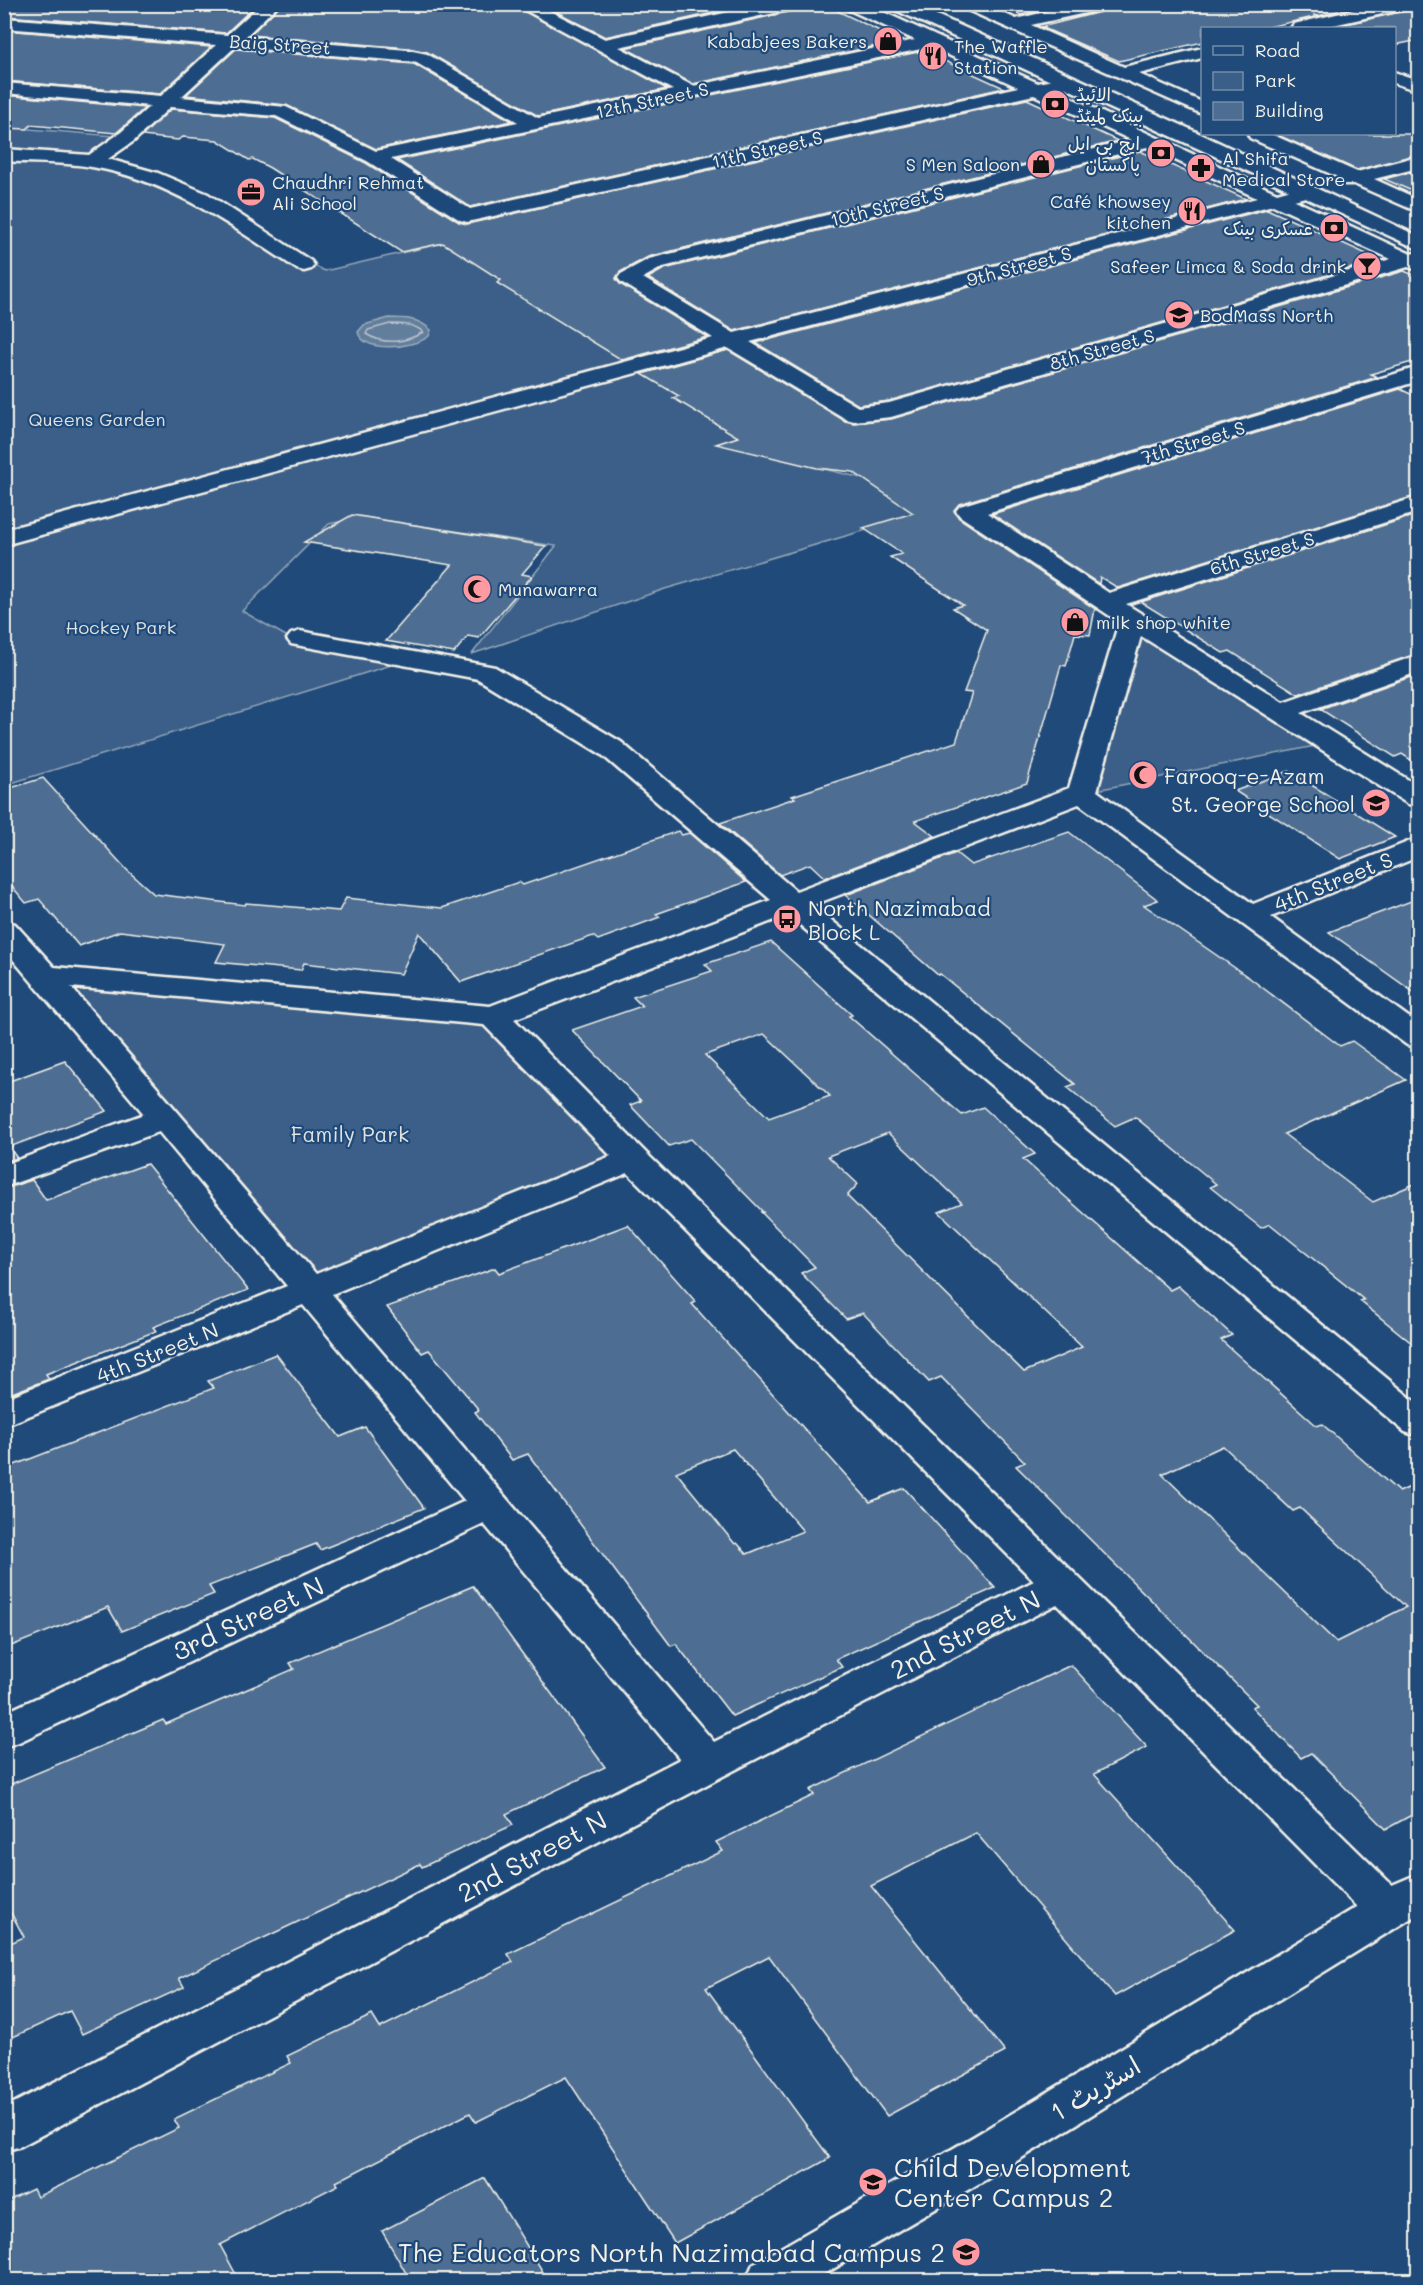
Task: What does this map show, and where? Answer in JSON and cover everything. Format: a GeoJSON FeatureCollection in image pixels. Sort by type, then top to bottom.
{"type":"FeatureCollection","features":[{"type":"Feature","properties":{"kind":"street"},"geometry":{"type":"LineString","coordinates":[[93,161],[128,137],[271,4]]}},
{"type":"Feature","properties":{"kind":"street"},"geometry":{"type":"LineString","coordinates":[[522,4],[689,92]]}},
{"type":"Feature","properties":{"kind":"street"},"geometry":{"type":"LineString","coordinates":[[603,45],[792,4]]}},
{"type":"Feature","properties":{"kind":"street"},"geometry":{"type":"LineString","coordinates":[[851,4],[1274,200],[1416,257]]}},
{"type":"Feature","properties":{"kind":"street"},"geometry":{"type":"LineString","coordinates":[[897,4],[1306,191],[1416,257]]}},
{"type":"Feature","properties":{"kind":"street"},"geometry":{"type":"LineString","coordinates":[[927,4],[1201,127]]}},
{"type":"Feature","properties":{"kind":"street"},"geometry":{"type":"LineString","coordinates":[[969,4],[1201,108]]}},
{"type":"Feature","properties":{"kind":"street"},"geometry":{"type":"LineString","coordinates":[[1015,24],[1102,4]]}},
{"type":"Feature","properties":{"kind":"street"},"geometry":{"type":"LineString","coordinates":[[1304,27],[1403,4]]}},
{"type":"Feature","properties":{"kind":"street","name":"Baig Street"},"geometry":{"type":"LineString","coordinates":[[4,23],[408,55],[421,58],[537,125]]}},
{"type":"Feature","properties":{"kind":"street","name":"12th Street S"},"geometry":{"type":"LineString","coordinates":[[374,157],[931,42]]}},
{"type":"Feature","properties":{"kind":"street"},"geometry":{"type":"LineString","coordinates":[[1123,73],[1201,54]]}},
{"type":"Feature","properties":{"kind":"street"},"geometry":{"type":"LineString","coordinates":[[1396,78],[1419,74]]}},
{"type":"Feature","properties":{"kind":"street"},"geometry":{"type":"LineString","coordinates":[[1396,78],[1419,86]]}},
{"type":"Feature","properties":{"kind":"street","name":"11th Street S"},"geometry":{"type":"LineString","coordinates":[[374,157],[467,216],[1067,82]]}},
{"type":"Feature","properties":{"kind":"street"},"geometry":{"type":"LineString","coordinates":[[4,88],[280,111],[374,157]]}},
{"type":"Feature","properties":{"kind":"street"},"geometry":{"type":"LineString","coordinates":[[1216,135],[1419,224]]}},
{"type":"Feature","properties":{"kind":"street"},"geometry":{"type":"LineString","coordinates":[[1259,135],[1419,206]]}},
{"type":"Feature","properties":{"kind":"street","name":"10th Street S"},"geometry":{"type":"LineString","coordinates":[[732,340],[628,278],[656,263],[1149,141]]}},
{"type":"Feature","properties":{"kind":"street"},"geometry":{"type":"LineString","coordinates":[[4,155],[93,161],[151,177],[201,198],[304,265]]}},
{"type":"Feature","properties":{"kind":"street"},"geometry":{"type":"LineString","coordinates":[[1329,185],[1419,162]]}},
{"type":"Feature","properties":{"kind":"street","name":"9th Street S"},"geometry":{"type":"LineString","coordinates":[[4,538],[732,340],[1306,191]]}},
{"type":"Feature","properties":{"kind":"street","name":"8th Street S"},"geometry":{"type":"LineString","coordinates":[[732,340],[854,414],[891,410],[1416,257]]}},
{"type":"Feature","properties":{"kind":"street","name":"7th Street S"},"geometry":{"type":"LineString","coordinates":[[1105,602],[968,511],[1419,374]]}},
{"type":"Feature","properties":{"kind":"street","name":"6th Street S"},"geometry":{"type":"LineString","coordinates":[[1105,602],[1419,504]]}},
{"type":"Feature","properties":{"kind":"street"},"geometry":{"type":"LineString","coordinates":[[1105,602],[1419,798]]}},
{"type":"Feature","properties":{"kind":"street"},"geometry":{"type":"LineString","coordinates":[[1082,793],[1133,620]]}},
{"type":"Feature","properties":{"kind":"street"},"geometry":{"type":"LineString","coordinates":[[300,639],[486,673],[611,748],[794,904],[1419,1423]]}},
{"type":"Feature","properties":{"kind":"street"},"geometry":{"type":"LineString","coordinates":[[1280,712],[1419,663]]}},
{"type":"Feature","properties":{"kind":"street"},"geometry":{"type":"LineString","coordinates":[[27,967],[493,1016],[794,904],[1082,793]]}},
{"type":"Feature","properties":{"kind":"street"},"geometry":{"type":"LineString","coordinates":[[1082,793],[1248,916],[1419,1038]]}},
{"type":"Feature","properties":{"kind":"street","name":"4th Street S"},"geometry":{"type":"LineString","coordinates":[[1248,916],[1419,847]]}},
{"type":"Feature","properties":{"kind":"street"},"geometry":{"type":"LineString","coordinates":[[4,930],[27,967],[165,1118],[708,1764]]}},
{"type":"Feature","properties":{"kind":"street"},"geometry":{"type":"LineString","coordinates":[[493,1016],[633,1159],[1062,1584],[1404,1901]]}},
{"type":"Feature","properties":{"kind":"street"},"geometry":{"type":"LineString","coordinates":[[4,1177],[165,1118]]}},
{"type":"Feature","properties":{"kind":"street","name":"4th Street N"},"geometry":{"type":"LineString","coordinates":[[4,1413],[633,1159]]}},
{"type":"Feature","properties":{"kind":"street","name":"3rd Street N"},"geometry":{"type":"LineString","coordinates":[[4,1731],[490,1505]]}},
{"type":"Feature","properties":{"kind":"street","name":"2nd Street N"},"geometry":{"type":"LineString","coordinates":[[4,2131],[708,1764],[1062,1584]]}},
{"type":"Feature","properties":{"kind":"street","name":"اسٹریٹ 1"},"geometry":{"type":"LineString","coordinates":[[770,2280],[990,2152],[1404,1901]]}},
{"type":"Feature","properties":{"kind":"green space"},"geometry":{"type":"Polygon","coordinates":[[[5,127],[127,137],[98,158],[325,271],[444,243],[638,366],[811,466],[879,482],[931,511],[665,589],[472,654],[556,546],[362,517],[329,524],[242,611],[293,640],[404,661],[5,785],[5,127]]]}},
{"type":"Feature","properties":{"kind":"green space"},"geometry":{"type":"Polygon","coordinates":[[[1133,620],[1330,743],[1082,793],[1133,620]]]}},
{"type":"Feature","properties":{"kind":"green space","name":"Family Park"},"geometry":{"type":"Polygon","coordinates":[[[45,975],[493,1016],[633,1159],[310,1290],[45,975]]]}},
{"type":"Feature","properties":{"kind":"water"},"geometry":{"type":"Polygon","coordinates":[[[389,318],[421,323],[431,330],[429,336],[413,344],[390,347],[369,344],[362,339],[358,332],[364,325],[389,318]]]}},
{"type":"Feature","properties":{"kind":"building"},"geometry":{"type":"Polygon","coordinates":[[[4,4],[257,4],[226,33],[4,16],[4,4]]]}},
{"type":"Feature","properties":{"kind":"building"},"geometry":{"type":"Polygon","coordinates":[[[281,4],[512,4],[667,89],[538,116],[427,52],[408,48],[250,35],[281,4]]]}},
{"type":"Feature","properties":{"kind":"building"},"geometry":{"type":"Polygon","coordinates":[[[542,4],[753,4],[605,37],[542,4]]]}},
{"type":"Feature","properties":{"kind":"building"},"geometry":{"type":"Polygon","coordinates":[[[802,4],[823,4],[901,41],[693,84],[625,48],[792,11],[802,4]]]}},
{"type":"Feature","properties":{"kind":"building"},"geometry":{"type":"Polygon","coordinates":[[[996,4],[1066,4],[1021,15],[996,4]]]}},
{"type":"Feature","properties":{"kind":"building"},"geometry":{"type":"Polygon","coordinates":[[[1112,4],[1367,4],[1269,27],[1201,27],[1201,42],[1119,61],[1041,27],[1108,10],[1112,4]]]}},
{"type":"Feature","properties":{"kind":"building"},"geometry":{"type":"Polygon","coordinates":[[[1413,4],[1419,4],[1419,40],[1396,45],[1396,27],[1347,27],[1342,25],[1409,10],[1413,4]]]}},
{"type":"Feature","properties":{"kind":"building"},"geometry":{"type":"Polygon","coordinates":[[[4,30],[211,47],[160,94],[4,81],[4,30]]]}},
{"type":"Feature","properties":{"kind":"building"},"geometry":{"type":"Polygon","coordinates":[[[236,49],[414,64],[512,121],[376,149],[286,105],[186,95],[236,49]]]}},
{"type":"Feature","properties":{"kind":"building"},"geometry":{"type":"Polygon","coordinates":[[[923,51],[1004,88],[470,207],[397,160],[923,51]]]}},
{"type":"Feature","properties":{"kind":"building"},"geometry":{"type":"Polygon","coordinates":[[[4,95],[145,108],[116,133],[31,125],[27,129],[4,128],[4,95]]]}},
{"type":"Feature","properties":{"kind":"building"},"geometry":{"type":"Polygon","coordinates":[[[1027,99],[1118,141],[648,257],[620,272],[616,279],[620,284],[707,337],[622,360],[497,283],[501,280],[443,243],[401,252],[270,168],[253,159],[249,160],[217,140],[183,137],[178,140],[142,136],[171,109],[275,118],[366,163],[459,222],[467,224],[1027,99]]]}},
{"type":"Feature","properties":{"kind":"building"},"geometry":{"type":"Polygon","coordinates":[[[1419,134],[1419,154],[1357,170],[1277,135],[1419,134]]]}},
{"type":"Feature","properties":{"kind":"building"},"geometry":{"type":"Polygon","coordinates":[[[1140,151],[1246,199],[734,331],[648,278],[664,269],[1140,151]]]}},
{"type":"Feature","properties":{"kind":"building"},"geometry":{"type":"Polygon","coordinates":[[[1419,170],[1419,194],[1384,179],[1419,170]]]}},
{"type":"Feature","properties":{"kind":"building"},"geometry":{"type":"Polygon","coordinates":[[[1267,209],[1380,260],[889,401],[858,405],[756,343],[1267,209]]]}},
{"type":"Feature","properties":{"kind":"building"},"geometry":{"type":"Polygon","coordinates":[[[1404,271],[1419,277],[1419,360],[1371,374],[1377,377],[959,504],[954,510],[959,518],[1095,609],[1090,635],[1075,634],[1066,666],[1061,665],[1027,783],[915,821],[935,836],[825,878],[810,864],[780,875],[720,823],[795,798],[792,796],[956,742],[972,693],[964,692],[987,630],[953,608],[963,605],[890,557],[902,554],[863,528],[913,513],[853,472],[817,468],[716,444],[738,437],[673,398],[679,396],[642,374],[728,350],[845,421],[854,423],[891,419],[1404,271]]]}},
{"type":"Feature","properties":{"kind":"building"},"geometry":{"type":"Polygon","coordinates":[[[1400,389],[1419,398],[1419,495],[1118,588],[1100,577],[1099,584],[992,514],[1400,389]]]}},
{"type":"Feature","properties":{"kind":"building"},"geometry":{"type":"Polygon","coordinates":[[[1419,514],[1419,653],[1298,694],[1230,651],[1223,653],[1141,602],[1419,514]]]}},
{"type":"Feature","properties":{"kind":"building","name":"Munawarra"},"geometry":{"type":"Polygon","coordinates":[[[352,515],[546,546],[522,574],[532,576],[479,638],[468,636],[454,653],[386,641],[452,565],[304,542],[352,515]]]}},
{"type":"Feature","properties":{"kind":"building"},"geometry":{"type":"Polygon","coordinates":[[[1419,674],[1419,765],[1402,754],[1395,757],[1320,709],[1419,674]]]}},
{"type":"Feature","properties":{"kind":"building"},"geometry":{"type":"Polygon","coordinates":[[[1289,771],[1395,837],[1340,859],[1235,791],[1289,771]]]}},
{"type":"Feature","properties":{"kind":"building"},"geometry":{"type":"Polygon","coordinates":[[[43,778],[127,870],[154,894],[245,905],[246,903],[339,911],[346,898],[442,908],[519,882],[523,885],[678,831],[682,835],[689,833],[746,882],[656,914],[660,917],[598,940],[593,936],[461,982],[419,933],[401,974],[304,963],[301,970],[216,962],[225,944],[120,931],[79,946],[39,899],[26,903],[4,877],[4,790],[43,778]]]}},
{"type":"Feature","properties":{"kind":"building"},"geometry":{"type":"Polygon","coordinates":[[[1069,832],[1158,900],[1144,905],[1251,979],[1340,1046],[1352,1041],[1406,1080],[1284,1134],[1373,1202],[1419,1182],[1419,1349],[1360,1301],[1364,1300],[1270,1224],[1261,1228],[1210,1187],[1216,1184],[1135,1117],[1115,1126],[1067,1087],[1075,1084],[940,974],[938,975],[846,895],[956,853],[971,865],[1069,832]]]}},
{"type":"Feature","properties":{"kind":"building"},"geometry":{"type":"Polygon","coordinates":[[[1419,898],[1419,996],[1329,932],[1419,898]]]}},
{"type":"Feature","properties":{"kind":"building"},"geometry":{"type":"Polygon","coordinates":[[[771,942],[852,1015],[849,1016],[962,1115],[983,1107],[1035,1154],[1023,1159],[1170,1290],[1178,1286],[1232,1335],[1221,1340],[1317,1426],[1322,1424],[1399,1492],[1419,1483],[1419,1811],[1386,1829],[1311,1753],[1301,1758],[1252,1707],[1257,1705],[1016,1466],[1025,1462],[941,1377],[929,1382],[863,1313],[846,1319],[801,1273],[815,1267],[761,1212],[763,1212],[691,1139],[669,1146],[630,1105],[641,1101],[572,1030],[642,1006],[633,997],[712,971],[705,964],[771,942]],[[764,1034],[705,1055],[769,1118],[830,1096],[764,1034]],[[888,1133],[828,1156],[858,1184],[847,1196],[1024,1372],[1082,1347],[939,1212],[962,1203],[888,1133]],[[1223,1446],[1162,1474],[1336,1642],[1406,1607],[1300,1508],[1293,1511],[1223,1446]]]}},
{"type":"Feature","properties":{"kind":"building"},"geometry":{"type":"Polygon","coordinates":[[[65,1061],[107,1111],[9,1147],[17,1158],[4,1162],[4,1083],[65,1061]]]}},
{"type":"Feature","properties":{"kind":"building"},"geometry":{"type":"Polygon","coordinates":[[[147,1164],[248,1290],[153,1327],[156,1331],[46,1374],[49,1379],[4,1396],[4,1189],[32,1180],[46,1200],[147,1164]]]}},
{"type":"Feature","properties":{"kind":"building"},"geometry":{"type":"Polygon","coordinates":[[[628,1225],[696,1302],[692,1304],[870,1502],[904,1488],[995,1588],[836,1659],[842,1667],[732,1716],[676,1644],[671,1646],[528,1454],[512,1460],[475,1412],[479,1410],[429,1350],[422,1353],[387,1307],[495,1268],[499,1273],[628,1225]],[[733,1449],[676,1472],[735,1544],[737,1543],[747,1554],[803,1531],[733,1449]]]}},
{"type":"Feature","properties":{"kind":"building"},"geometry":{"type":"Polygon","coordinates":[[[276,1354],[340,1437],[365,1427],[424,1508],[320,1550],[316,1544],[209,1586],[214,1594],[122,1631],[108,1607],[4,1649],[4,1469],[214,1388],[208,1381],[276,1354]]]}},
{"type":"Feature","properties":{"kind":"building"},"geometry":{"type":"Polygon","coordinates":[[[473,1586],[605,1767],[506,1814],[513,1825],[422,1867],[420,1864],[179,1978],[184,1987],[82,2034],[70,2011],[4,2041],[4,1946],[24,1937],[4,1900],[4,1787],[163,1720],[166,1724],[294,1669],[290,1663],[473,1586]]]}},
{"type":"Feature","properties":{"kind":"building"},"geometry":{"type":"Polygon","coordinates":[[[1071,1665],[1147,1747],[1094,1774],[1235,1930],[1115,1996],[976,1833],[871,1886],[1005,2052],[887,2116],[769,1956],[706,1988],[830,2158],[675,2243],[566,2077],[476,2122],[470,2113],[336,2182],[338,2185],[220,2245],[239,2280],[4,2280],[4,2203],[33,2189],[37,2197],[179,2128],[174,2119],[291,2063],[287,2056],[372,2015],[380,2028],[513,1962],[508,1954],[723,1851],[716,1842],[814,1795],[810,1790],[1071,1665]]]}},
{"type":"Feature","properties":{"kind":"building"},"geometry":{"type":"Polygon","coordinates":[[[485,2178],[548,2280],[410,2280],[382,2231],[485,2178]]]}},
{"type":"Feature","properties":{"kind":"place","name":"Kababjees Bakers"},"geometry":{"type":"Point","coordinates":[888,41]}},
{"type":"Feature","properties":{"kind":"place","name":"The Waffle Station"},"geometry":{"type":"Point","coordinates":[933,56]}},
{"type":"Feature","properties":{"kind":"place","name":"الائیڈ بینک لمیٹڈ"},"geometry":{"type":"Point","coordinates":[1055,104]}},
{"type":"Feature","properties":{"kind":"place","name":"ایچ بی ایل پاکستان"},"geometry":{"type":"Point","coordinates":[1161,153]}},
{"type":"Feature","properties":{"kind":"place","name":"S Men Saloon"},"geometry":{"type":"Point","coordinates":[1041,164]}},
{"type":"Feature","properties":{"kind":"place","name":"Al Shifa Medical Store"},"geometry":{"type":"Point","coordinates":[1201,168]}},
{"type":"Feature","properties":{"kind":"place","name":"Chaudhri Rehmat Ali School"},"geometry":{"type":"Point","coordinates":[251,192]}},
{"type":"Feature","properties":{"kind":"place","name":"Café khowsey kitchen"},"geometry":{"type":"Point","coordinates":[1192,211]}},
{"type":"Feature","properties":{"kind":"place","name":"عسکری بینک"},"geometry":{"type":"Point","coordinates":[1334,228]}},
{"type":"Feature","properties":{"kind":"place","name":"Safeer Limca & Soda drink"},"geometry":{"type":"Point","coordinates":[1367,266]}},
{"type":"Feature","properties":{"kind":"place","name":"BodMass North"},"geometry":{"type":"Point","coordinates":[1179,315]}},
{"type":"Feature","properties":{"kind":"place","name":"Munawarra"},"geometry":{"type":"Point","coordinates":[477,589]}},
{"type":"Feature","properties":{"kind":"place","name":"milk shop white"},"geometry":{"type":"Point","coordinates":[1075,622]}},
{"type":"Feature","properties":{"kind":"place","name":"Farooq-e-Azam"},"geometry":{"type":"Point","coordinates":[1143,775]}},
{"type":"Feature","properties":{"kind":"place","name":"St. George School"},"geometry":{"type":"Point","coordinates":[1376,803]}},
{"type":"Feature","properties":{"kind":"place","name":"North Nazimabad Block L"},"geometry":{"type":"Point","coordinates":[787,919]}},
{"type":"Feature","properties":{"kind":"place","name":"Child Development Center Campus 2"},"geometry":{"type":"Point","coordinates":[873,2182]}},
{"type":"Feature","properties":{"kind":"place","name":"The Educators North Nazimabad Campus 2"},"geometry":{"type":"Point","coordinates":[966,2252]}},
{"type":"Feature","properties":{"kind":"park label","name":"Queens Garden"},"geometry":{"type":"Point","coordinates":[97,419]}},
{"type":"Feature","properties":{"kind":"park label","name":"Hockey Park"},"geometry":{"type":"Point","coordinates":[121,627]}}]}
